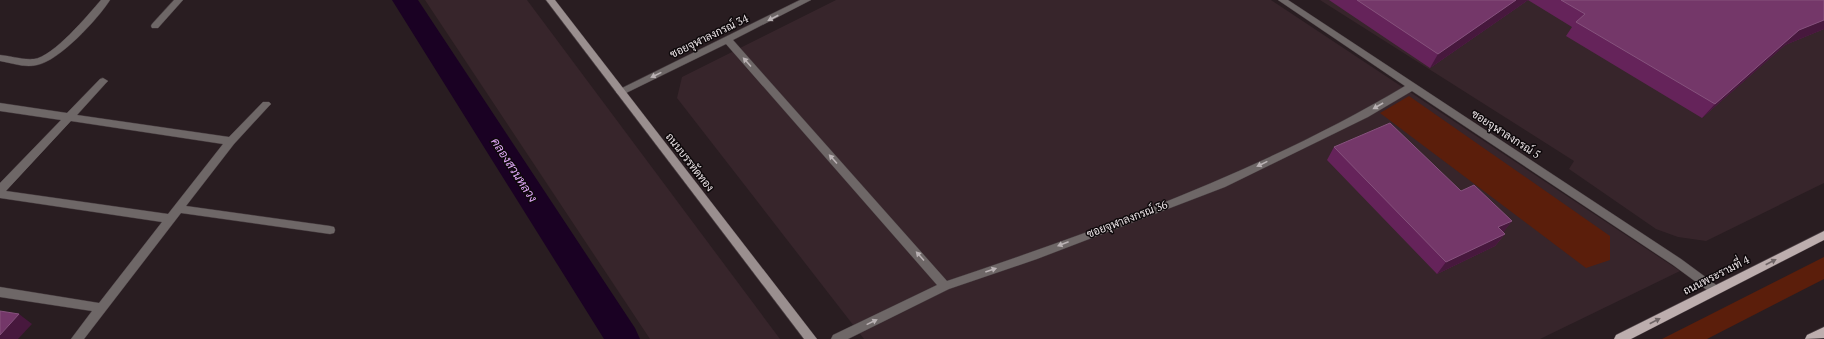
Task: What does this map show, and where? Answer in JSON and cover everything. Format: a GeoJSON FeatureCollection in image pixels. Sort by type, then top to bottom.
{"type":"FeatureCollection","features":[{"type":"Feature","properties":{"kind":"main road","name":"ถนนบรรทัดทอง"},"geometry":{"type":"LineString","coordinates":[[550,0],[811,339]]}},
{"type":"Feature","properties":{"kind":"main road","name":"ถนนพระรามที่ 4"},"geometry":{"type":"LineString","coordinates":[[1620,339],[1824,235]]}},
{"type":"Feature","properties":{"kind":"main road"},"geometry":{"type":"LineString","coordinates":[[1811,339],[1824,332]]}},
{"type":"Feature","properties":{"kind":"street"},"geometry":{"type":"LineString","coordinates":[[0,58],[37,63],[48,58],[60,48],[106,0]]}},
{"type":"Feature","properties":{"kind":"street"},"geometry":{"type":"LineString","coordinates":[[155,26],[180,0]]}},
{"type":"Feature","properties":{"kind":"street","name":"ซอยจุฬาลงกรณ์ 34"},"geometry":{"type":"LineString","coordinates":[[621,92],[807,0]]}},
{"type":"Feature","properties":{"kind":"street","name":"ซอยจุฬาลงกรณ์ 5"},"geometry":{"type":"LineString","coordinates":[[1282,0],[1677,262],[1715,290]]}},
{"type":"Feature","properties":{"kind":"street"},"geometry":{"type":"LineString","coordinates":[[728,40],[946,286]]}},
{"type":"Feature","properties":{"kind":"street"},"geometry":{"type":"LineString","coordinates":[[0,190],[70,118],[103,81]]}},
{"type":"Feature","properties":{"kind":"street","name":"ซอยจุฬาลงกรณ์ 36"},"geometry":{"type":"LineString","coordinates":[[837,339],[946,286],[1033,256],[1221,184],[1365,114],[1412,86]]}},
{"type":"Feature","properties":{"kind":"street"},"geometry":{"type":"LineString","coordinates":[[77,339],[231,141],[266,104]]}},
{"type":"Feature","properties":{"kind":"street"},"geometry":{"type":"LineString","coordinates":[[0,107],[231,141]]}},
{"type":"Feature","properties":{"kind":"street"},"geometry":{"type":"LineString","coordinates":[[0,194],[170,219]]}},
{"type":"Feature","properties":{"kind":"street"},"geometry":{"type":"LineString","coordinates":[[179,209],[330,230]]}},
{"type":"Feature","properties":{"kind":"street"},"geometry":{"type":"LineString","coordinates":[[0,292],[101,308]]}},
{"type":"Feature","properties":{"kind":"shaded area"},"geometry":{"type":"Polygon","coordinates":[[[425,0],[527,0],[780,339],[650,339],[425,0]]]}},
{"type":"Feature","properties":{"kind":"shaded area"},"geometry":{"type":"Polygon","coordinates":[[[836,0],[1271,0],[1680,271],[1540,339],[864,339],[677,98],[682,77],[836,0]]]}},
{"type":"Feature","properties":{"kind":"shaded area"},"geometry":{"type":"Polygon","coordinates":[[[1320,0],[1824,0],[1824,183],[1706,241],[1678,237],[1656,229],[1569,169],[1574,161],[1320,0]]]}},
{"type":"Feature","properties":{"kind":"shaded area"},"geometry":{"type":"Polygon","coordinates":[[[1409,96],[1610,236],[1610,260],[1586,268],[1380,113],[1409,96]]]}},
{"type":"Feature","properties":{"kind":"shaded area"},"geometry":{"type":"Polygon","coordinates":[[[1824,257],[1824,279],[1707,339],[1662,339],[1824,257]]]}},
{"type":"Feature","properties":{"kind":"building"},"geometry":{"type":"Polygon","coordinates":[[[1357,0],[1516,0],[1438,54],[1357,0]]]}},
{"type":"Feature","properties":{"kind":"building"},"geometry":{"type":"Polygon","coordinates":[[[1561,0],[1824,0],[1824,20],[1799,30],[1715,104],[1576,22],[1585,14],[1561,0]]]}},
{"type":"Feature","properties":{"kind":"building"},"geometry":{"type":"Polygon","coordinates":[[[1390,123],[1461,191],[1474,185],[1512,221],[1498,227],[1505,234],[1446,262],[1334,147],[1390,123]]]}},
{"type":"Feature","properties":{"kind":"building"},"geometry":{"type":"Polygon","coordinates":[[[0,311],[19,314],[0,335],[0,311]]]}},
{"type":"Feature","properties":{"kind":"waterway","name":"คลองสวนหลวง"},"geometry":{"type":"LineString","coordinates":[[405,0],[623,339]]}}]}
